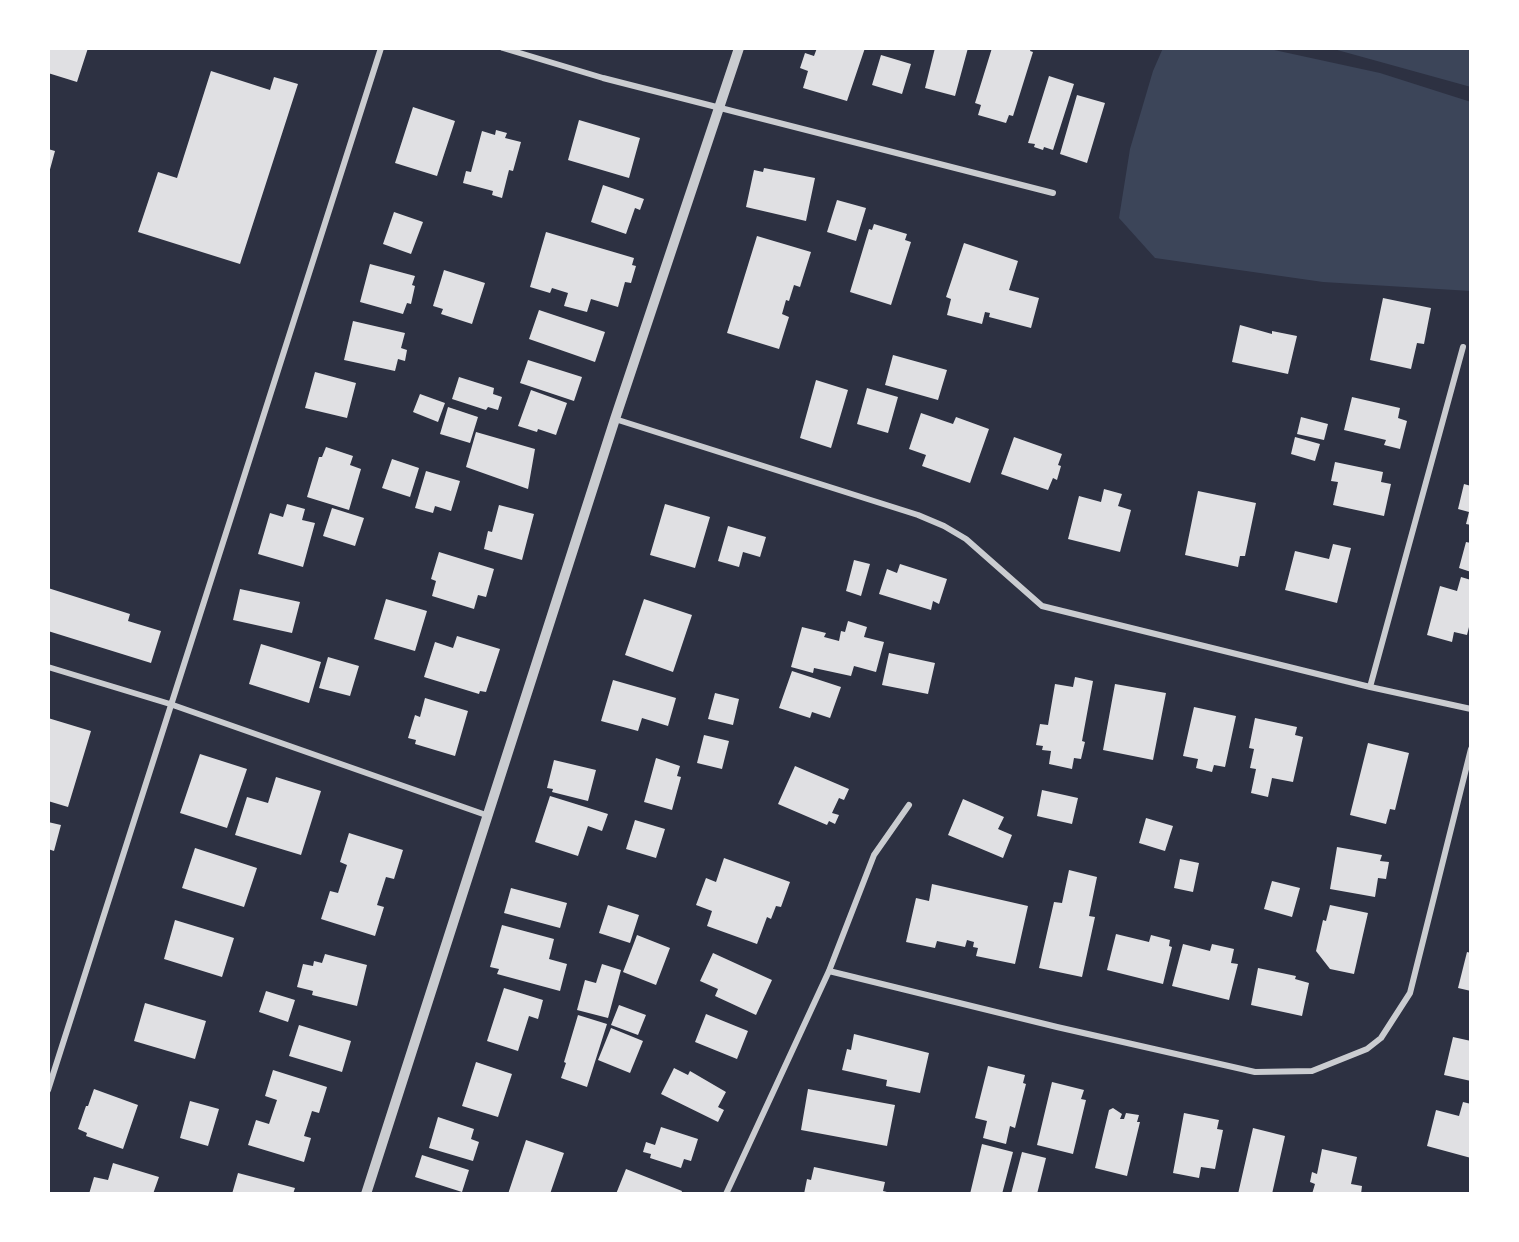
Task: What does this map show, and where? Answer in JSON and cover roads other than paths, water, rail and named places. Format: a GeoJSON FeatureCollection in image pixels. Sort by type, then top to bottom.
{"type":"FeatureCollection","features":[{"type":"Feature","properties":{"kind":"street"},"geometry":{"type":"LineString","coordinates":[[48,1090],[381,48]]}},
{"type":"Feature","properties":{"kind":"street"},"geometry":{"type":"LineString","coordinates":[[503,48],[603,78],[1053,193]]}},
{"type":"Feature","properties":{"kind":"street"},"geometry":{"type":"LineString","coordinates":[[366,1194],[486,815],[739,48]]}},
{"type":"Feature","properties":{"kind":"street"},"geometry":{"type":"LineString","coordinates":[[1370,687],[1463,347]]}},
{"type":"Feature","properties":{"kind":"street"},"geometry":{"type":"LineString","coordinates":[[615,419],[944,525],[966,539],[1042,606],[1370,687],[1471,708]]}},
{"type":"Feature","properties":{"kind":"street"},"geometry":{"type":"LineString","coordinates":[[48,667],[170,704],[486,815]]}},
{"type":"Feature","properties":{"kind":"street"},"geometry":{"type":"LineString","coordinates":[[829,970],[1057,1027],[1254,1072],[1312,1071],[1367,1049],[1381,1038],[1410,993],[1471,749]]}},
{"type":"Feature","properties":{"kind":"street"},"geometry":{"type":"LineString","coordinates":[[726,1194],[829,970],[874,855],[909,805]]}}]}
